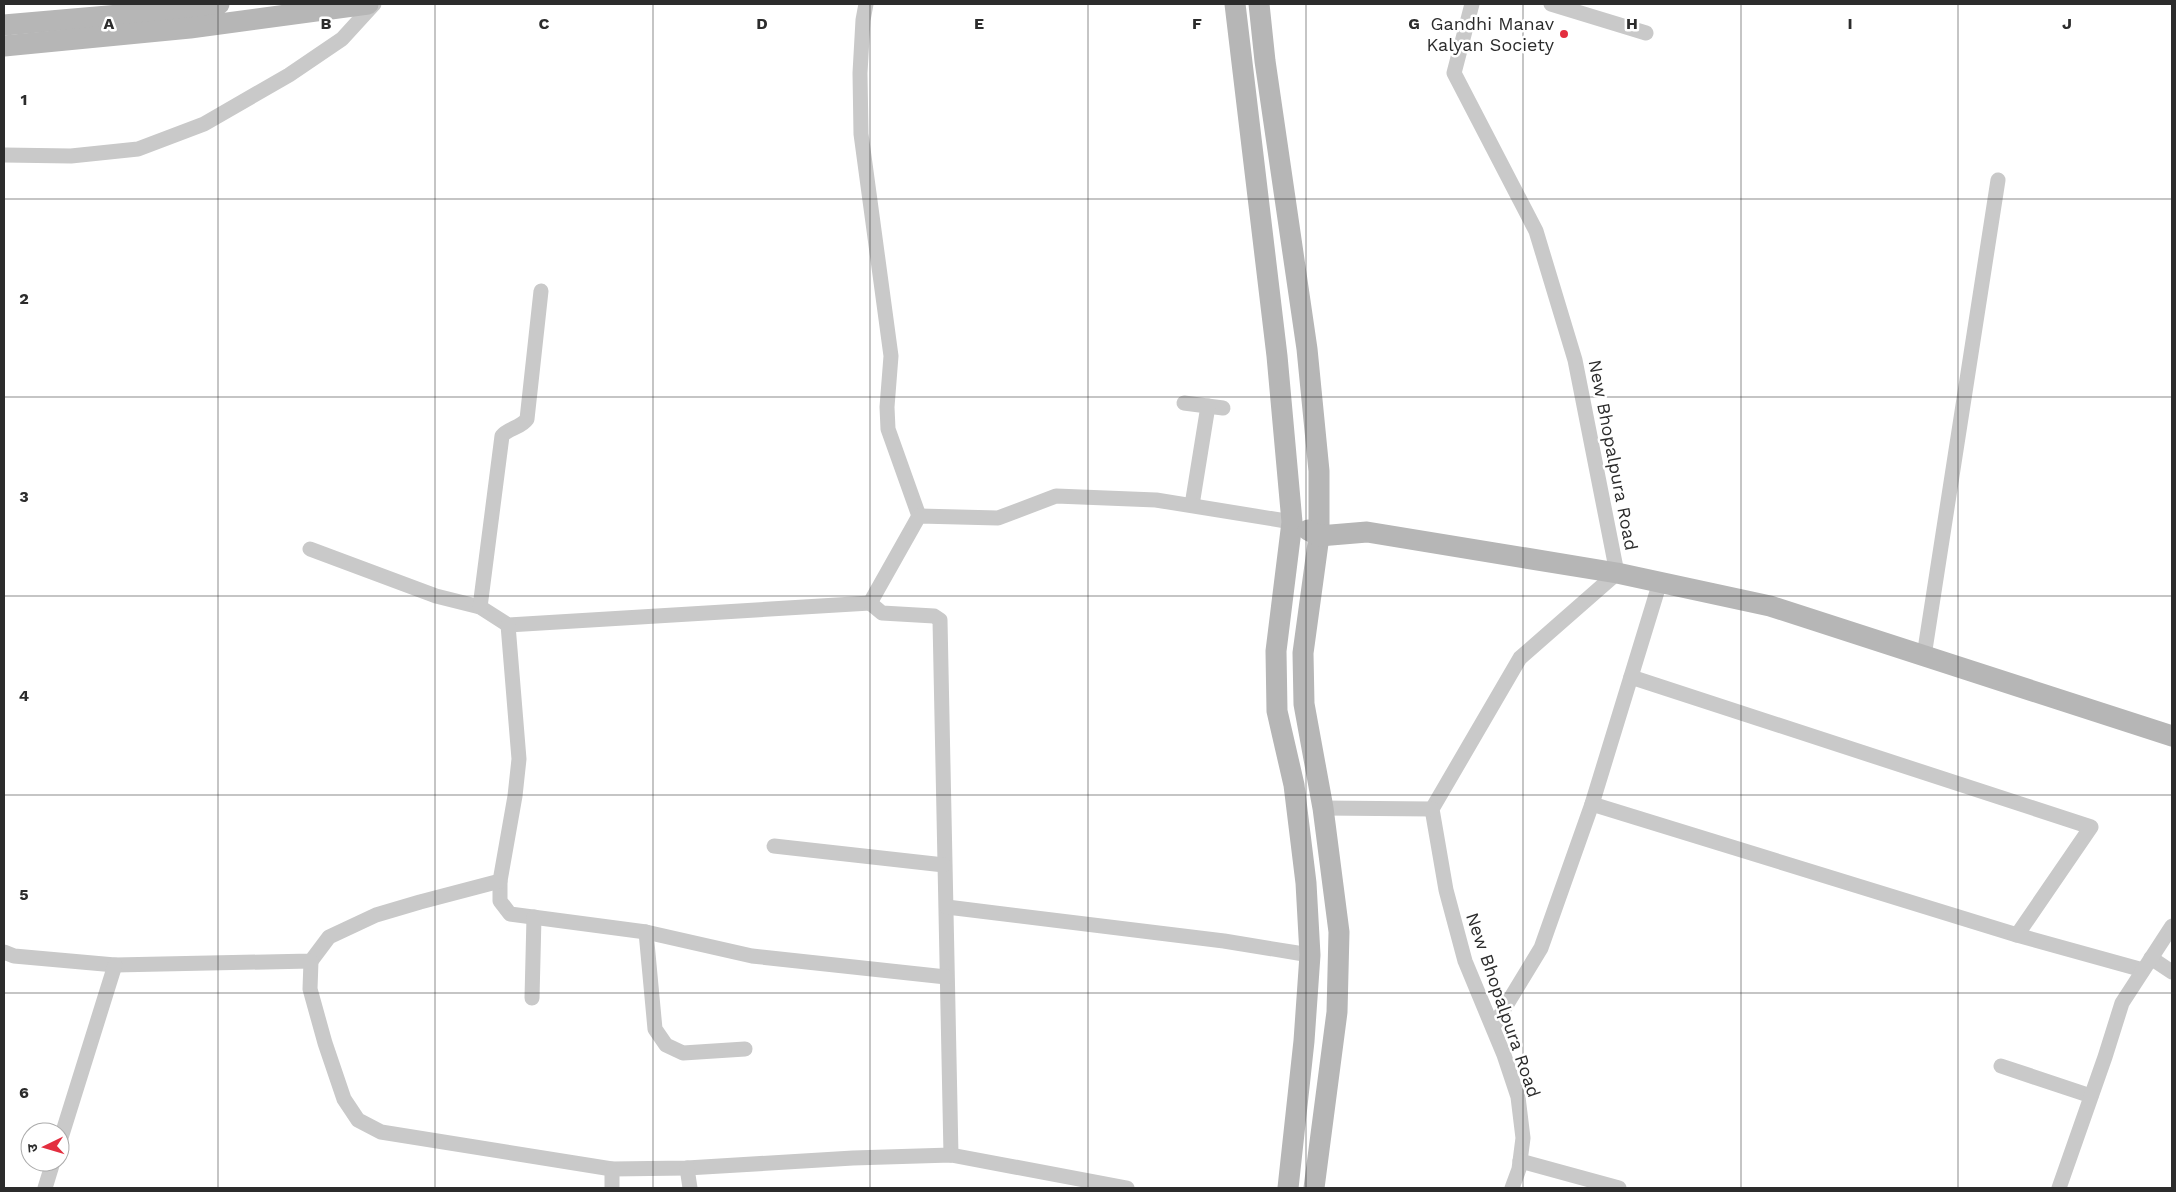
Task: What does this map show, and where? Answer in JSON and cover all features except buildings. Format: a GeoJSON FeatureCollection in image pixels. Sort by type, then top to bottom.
{"type":"FeatureCollection","features":[{"type":"Feature","properties":{"kind":"street"},"geometry":{"type":"LineString","coordinates":[[4,25],[188,9],[219,4]]}},
{"type":"Feature","properties":{"kind":"street"},"geometry":{"type":"LineString","coordinates":[[4,46],[190,28],[368,4]]}},
{"type":"Feature","properties":{"kind":"street"},"geometry":{"type":"LineString","coordinates":[[4,155],[71,156],[138,149],[204,124],[289,75],[342,39],[374,4]]}},
{"type":"Feature","properties":{"kind":"street"},"geometry":{"type":"LineString","coordinates":[[866,4],[863,20],[860,73],[861,134],[891,356],[887,407],[888,429],[919,516],[870,603]]}},
{"type":"Feature","properties":{"kind":"street"},"geometry":{"type":"LineString","coordinates":[[1235,4],[1277,356],[1292,522],[1276,651],[1276,711],[1294,785],[1306,883],[1310,955],[1304,1041],[1288,1188]]}},
{"type":"Feature","properties":{"kind":"street"},"geometry":{"type":"LineString","coordinates":[[1259,4],[1264,61],[1307,349],[1319,472],[1319,536],[1303,652],[1304,704],[1323,808],[1339,932],[1337,1012],[1314,1188]]}},
{"type":"Feature","properties":{"kind":"street","name":"New Bhopalpura Road"},"geometry":{"type":"LineString","coordinates":[[1472,4],[1454,73],[1536,231],[1575,360],[1617,573],[1520,658],[1432,809],[1446,890],[1465,962],[1504,1055],[1518,1098],[1523,1138],[1520,1161],[1512,1188]]}},
{"type":"Feature","properties":{"kind":"street"},"geometry":{"type":"LineString","coordinates":[[1551,4],[1597,10],[1646,33]]}},
{"type":"Feature","properties":{"kind":"street"},"geometry":{"type":"LineString","coordinates":[[1924,656],[1998,180]]}},
{"type":"Feature","properties":{"kind":"street"},"geometry":{"type":"LineString","coordinates":[[480,607],[502,436],[504,433],[523,424],[527,419],[541,291]]}},
{"type":"Feature","properties":{"kind":"street"},"geometry":{"type":"LineString","coordinates":[[1184,403],[1216,407],[1192,505]]}},
{"type":"Feature","properties":{"kind":"street"},"geometry":{"type":"LineString","coordinates":[[919,516],[998,518],[1056,496],[1156,500],[1292,522],[1319,536],[1367,532],[1617,573],[1770,606],[2172,736]]}},
{"type":"Feature","properties":{"kind":"street"},"geometry":{"type":"LineString","coordinates":[[310,550],[436,596],[480,607],[508,625],[870,603],[882,614],[934,616],[940,620],[944,865],[947,907],[946,977],[950,1155]]}},
{"type":"Feature","properties":{"kind":"street"},"geometry":{"type":"LineString","coordinates":[[1492,1027],[1541,948],[1592,804],[1660,582]]}},
{"type":"Feature","properties":{"kind":"street"},"geometry":{"type":"LineString","coordinates":[[508,625],[518,759],[515,796],[500,881],[500,901],[510,914],[646,932],[752,956],[946,977]]}},
{"type":"Feature","properties":{"kind":"street"},"geometry":{"type":"LineString","coordinates":[[1631,677],[2091,826],[2017,934]]}},
{"type":"Feature","properties":{"kind":"street"},"geometry":{"type":"LineString","coordinates":[[1592,804],[2017,934],[2147,964],[2172,972]]}},
{"type":"Feature","properties":{"kind":"street"},"geometry":{"type":"LineString","coordinates":[[1323,808],[1432,809]]}},
{"type":"Feature","properties":{"kind":"street"},"geometry":{"type":"LineString","coordinates":[[774,846],[944,865]]}},
{"type":"Feature","properties":{"kind":"street"},"geometry":{"type":"LineString","coordinates":[[500,881],[376,915],[328,938],[311,961],[310,989],[325,1043],[344,1099],[358,1120],[381,1132],[612,1169],[688,1168],[853,1158],[950,1155],[1128,1188]]}},
{"type":"Feature","properties":{"kind":"street"},"geometry":{"type":"LineString","coordinates":[[947,907],[1204,938],[1310,955]]}},
{"type":"Feature","properties":{"kind":"street"},"geometry":{"type":"LineString","coordinates":[[532,998],[534,917]]}},
{"type":"Feature","properties":{"kind":"street"},"geometry":{"type":"LineString","coordinates":[[2059,1188],[2122,1003],[2172,926]]}},
{"type":"Feature","properties":{"kind":"street"},"geometry":{"type":"LineString","coordinates":[[646,932],[655,1029],[666,1045],[683,1054],[745,1049]]}},
{"type":"Feature","properties":{"kind":"street"},"geometry":{"type":"LineString","coordinates":[[4,952],[14,956],[115,965],[311,961]]}},
{"type":"Feature","properties":{"kind":"street"},"geometry":{"type":"LineString","coordinates":[[66,1122],[115,965]]}},
{"type":"Feature","properties":{"kind":"street"},"geometry":{"type":"LineString","coordinates":[[2001,1066],[2091,1096]]}},
{"type":"Feature","properties":{"kind":"street"},"geometry":{"type":"LineString","coordinates":[[1520,1161],[1619,1188]]}},
{"type":"Feature","properties":{"kind":"street"},"geometry":{"type":"LineString","coordinates":[[688,1168],[690,1188]]}},
{"type":"Feature","properties":{"kind":"street"},"geometry":{"type":"LineString","coordinates":[[612,1169],[612,1188]]}},
{"type":"Feature","properties":{"kind":"street"},"geometry":{"type":"LineString","coordinates":[[45,1188],[50,1172]]}},
{"type":"Feature","properties":{"kind":"place","name":"Gandhi Manav Kalyan Society"},"geometry":{"type":"Point","coordinates":[1564,34]}}]}
